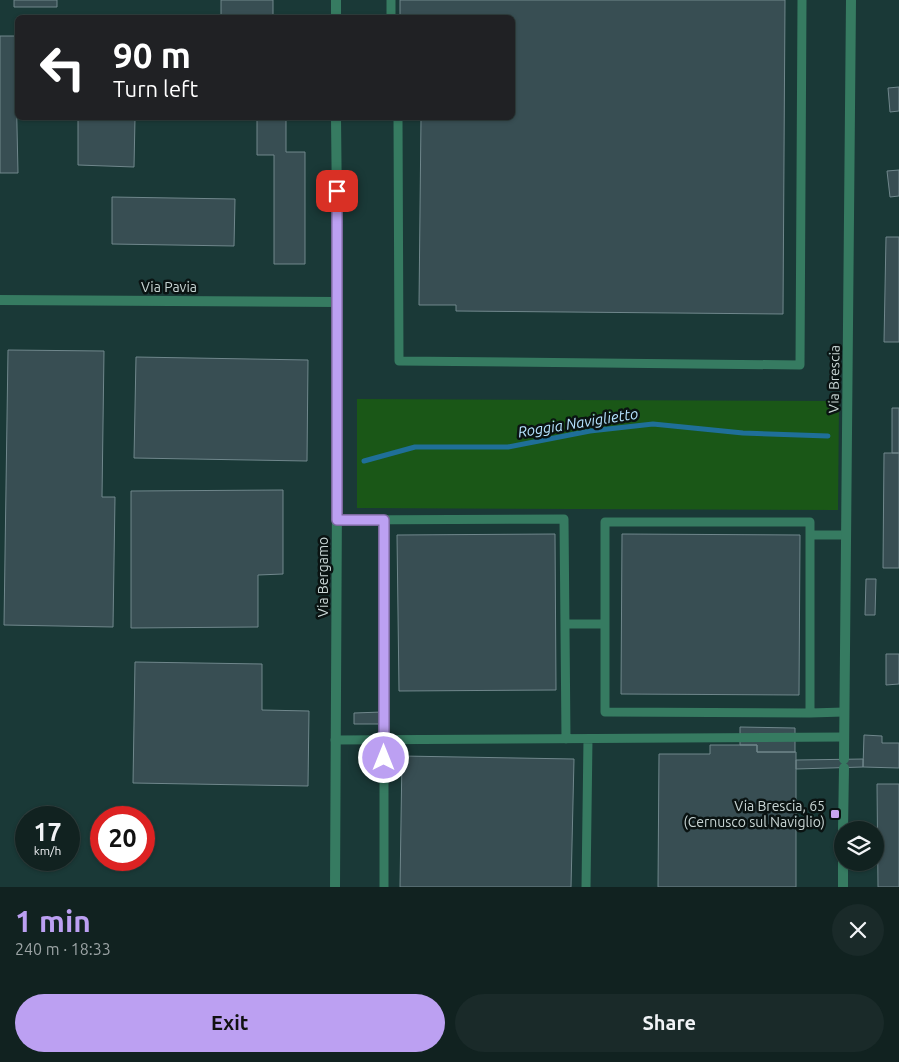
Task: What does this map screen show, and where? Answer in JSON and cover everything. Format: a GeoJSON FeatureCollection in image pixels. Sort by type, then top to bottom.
{"type":"FeatureCollection","features":[{"type":"Feature","properties":{"kind":"street"},"geometry":{"type":"LineString","coordinates":[[336,0],[336,15]]}},
{"type":"Feature","properties":{"kind":"street","name":"Via Brescia"},"geometry":{"type":"LineString","coordinates":[[843,821],[851,0]]}},
{"type":"Feature","properties":{"kind":"street","name":"Via Bergamo"},"geometry":{"type":"LineString","coordinates":[[335,887],[338,302],[336,120]]}},
{"type":"Feature","properties":{"kind":"street","name":"Via Pavia"},"geometry":{"type":"LineString","coordinates":[[0,300],[338,302]]}},
{"type":"Feature","properties":{"kind":"street"},"geometry":{"type":"LineString","coordinates":[[843,871],[843,887]]}},
{"type":"Feature","properties":{"kind":"lane"},"geometry":{"type":"LineString","coordinates":[[391,0],[391,15]]}},
{"type":"Feature","properties":{"kind":"lane"},"geometry":{"type":"LineString","coordinates":[[398,120],[398,360],[800,365],[802,0]]}},
{"type":"Feature","properties":{"kind":"lane"},"geometry":{"type":"LineString","coordinates":[[337,520],[564,520],[566,739]]}},
{"type":"Feature","properties":{"kind":"lane"},"geometry":{"type":"LineString","coordinates":[[384,520],[384,887]]}},
{"type":"Feature","properties":{"kind":"lane"},"geometry":{"type":"LineString","coordinates":[[810,713],[810,522],[605,522],[605,712],[810,713],[844,712]]}},
{"type":"Feature","properties":{"kind":"lane"},"geometry":{"type":"LineString","coordinates":[[810,535],[846,535]]}},
{"type":"Feature","properties":{"kind":"lane"},"geometry":{"type":"LineString","coordinates":[[565,624],[605,624]]}},
{"type":"Feature","properties":{"kind":"lane"},"geometry":{"type":"LineString","coordinates":[[335,740],[844,737]]}},
{"type":"Feature","properties":{"kind":"lane"},"geometry":{"type":"LineString","coordinates":[[586,887],[588,739]]}},
{"type":"Feature","properties":{"kind":"shaded area"},"geometry":{"type":"Polygon","coordinates":[[[0,0],[899,0],[899,887],[0,887],[0,0]]]}},
{"type":"Feature","properties":{"kind":"green space"},"geometry":{"type":"Polygon","coordinates":[[[357,399],[839,401],[838,510],[357,508],[357,399]]]}},
{"type":"Feature","properties":{"kind":"building"},"geometry":{"type":"Polygon","coordinates":[[[14,0],[57,0],[57,7],[14,7],[14,0]]]}},
{"type":"Feature","properties":{"kind":"building"},"geometry":{"type":"Polygon","coordinates":[[[221,0],[273,0],[273,15],[221,15],[221,0]]]}},
{"type":"Feature","properties":{"kind":"building"},"geometry":{"type":"Polygon","coordinates":[[[400,0],[785,0],[783,314],[456,311],[456,305],[419,305],[421,120],[515,120],[515,15],[400,15],[400,0]]]}},
{"type":"Feature","properties":{"kind":"building"},"geometry":{"type":"Polygon","coordinates":[[[0,36],[15,36],[15,120],[17,120],[18,173],[0,173],[0,36]]]}},
{"type":"Feature","properties":{"kind":"building"},"geometry":{"type":"Polygon","coordinates":[[[899,87],[899,111],[890,112],[888,88],[899,87]]]}},
{"type":"Feature","properties":{"kind":"building"},"geometry":{"type":"Polygon","coordinates":[[[78,120],[135,120],[134,167],[78,165],[78,120]]]}},
{"type":"Feature","properties":{"kind":"building"},"geometry":{"type":"Polygon","coordinates":[[[257,120],[286,120],[286,152],[305,152],[305,264],[274,264],[274,155],[257,155],[257,120]]]}},
{"type":"Feature","properties":{"kind":"building"},"geometry":{"type":"Polygon","coordinates":[[[899,170],[899,196],[890,197],[887,171],[899,170]]]}},
{"type":"Feature","properties":{"kind":"building"},"geometry":{"type":"Polygon","coordinates":[[[112,197],[235,199],[234,246],[112,244],[112,197]]]}},
{"type":"Feature","properties":{"kind":"building"},"geometry":{"type":"Polygon","coordinates":[[[886,237],[899,237],[899,342],[884,342],[886,237]]]}},
{"type":"Feature","properties":{"kind":"building"},"geometry":{"type":"Polygon","coordinates":[[[8,350],[104,351],[102,497],[115,497],[113,627],[4,625],[8,350]]]}},
{"type":"Feature","properties":{"kind":"building"},"geometry":{"type":"Polygon","coordinates":[[[136,357],[308,360],[307,461],[134,458],[136,357]]]}},
{"type":"Feature","properties":{"kind":"building"},"geometry":{"type":"Polygon","coordinates":[[[892,408],[899,408],[899,453],[892,453],[892,408]]]}},
{"type":"Feature","properties":{"kind":"building"},"geometry":{"type":"Polygon","coordinates":[[[884,453],[899,453],[899,568],[883,568],[884,453]]]}},
{"type":"Feature","properties":{"kind":"building"},"geometry":{"type":"Polygon","coordinates":[[[283,490],[283,574],[258,575],[258,627],[131,628],[131,491],[283,490]]]}},
{"type":"Feature","properties":{"kind":"building"},"geometry":{"type":"Polygon","coordinates":[[[555,534],[556,690],[399,691],[397,535],[555,534]]]}},
{"type":"Feature","properties":{"kind":"building"},"geometry":{"type":"Polygon","coordinates":[[[622,534],[800,535],[799,695],[621,694],[622,534]]]}},
{"type":"Feature","properties":{"kind":"building"},"geometry":{"type":"Polygon","coordinates":[[[866,579],[876,579],[875,615],[865,615],[866,579]]]}},
{"type":"Feature","properties":{"kind":"building"},"geometry":{"type":"Polygon","coordinates":[[[886,654],[899,654],[899,684],[886,685],[886,654]]]}},
{"type":"Feature","properties":{"kind":"building"},"geometry":{"type":"Polygon","coordinates":[[[135,662],[262,664],[262,710],[309,711],[308,786],[133,783],[135,662]]]}},
{"type":"Feature","properties":{"kind":"building"},"geometry":{"type":"Polygon","coordinates":[[[382,712],[382,724],[354,724],[354,713],[382,712]]]}},
{"type":"Feature","properties":{"kind":"building"},"geometry":{"type":"Polygon","coordinates":[[[740,727],[795,728],[795,752],[757,752],[757,745],[740,745],[740,727]]]}},
{"type":"Feature","properties":{"kind":"building"},"geometry":{"type":"Polygon","coordinates":[[[864,735],[882,736],[882,743],[899,743],[899,768],[863,767],[864,735]]]}},
{"type":"Feature","properties":{"kind":"building"},"geometry":{"type":"Polygon","coordinates":[[[710,745],[757,745],[757,752],[796,752],[796,887],[658,887],[659,754],[710,754],[710,745]]]}},
{"type":"Feature","properties":{"kind":"building"},"geometry":{"type":"Polygon","coordinates":[[[402,756],[574,759],[571,887],[400,887],[402,756]]]}},
{"type":"Feature","properties":{"kind":"building"},"geometry":{"type":"Polygon","coordinates":[[[863,759],[863,767],[796,769],[796,760],[863,759]]]}},
{"type":"Feature","properties":{"kind":"building"},"geometry":{"type":"Polygon","coordinates":[[[877,784],[899,784],[899,887],[878,887],[878,871],[884,871],[884,821],[877,821],[877,784]]]}},
{"type":"Feature","properties":{"kind":"waterway","name":"Roggia Naviglietto"},"geometry":{"type":"LineString","coordinates":[[364,461],[415,447],[508,447],[590,431],[653,424],[743,433],[828,436]]}},
{"type":"Feature","properties":{"kind":"place","name":"Via Brescia, 65 (Cernusco sul Naviglio)"},"geometry":{"type":"Point","coordinates":[835,814]}},
{"type":"Feature","properties":{"kind":"route"},"geometry":{"type":"LineString","coordinates":[[337,191],[337,520],[384,520],[384,758]]}}]}
